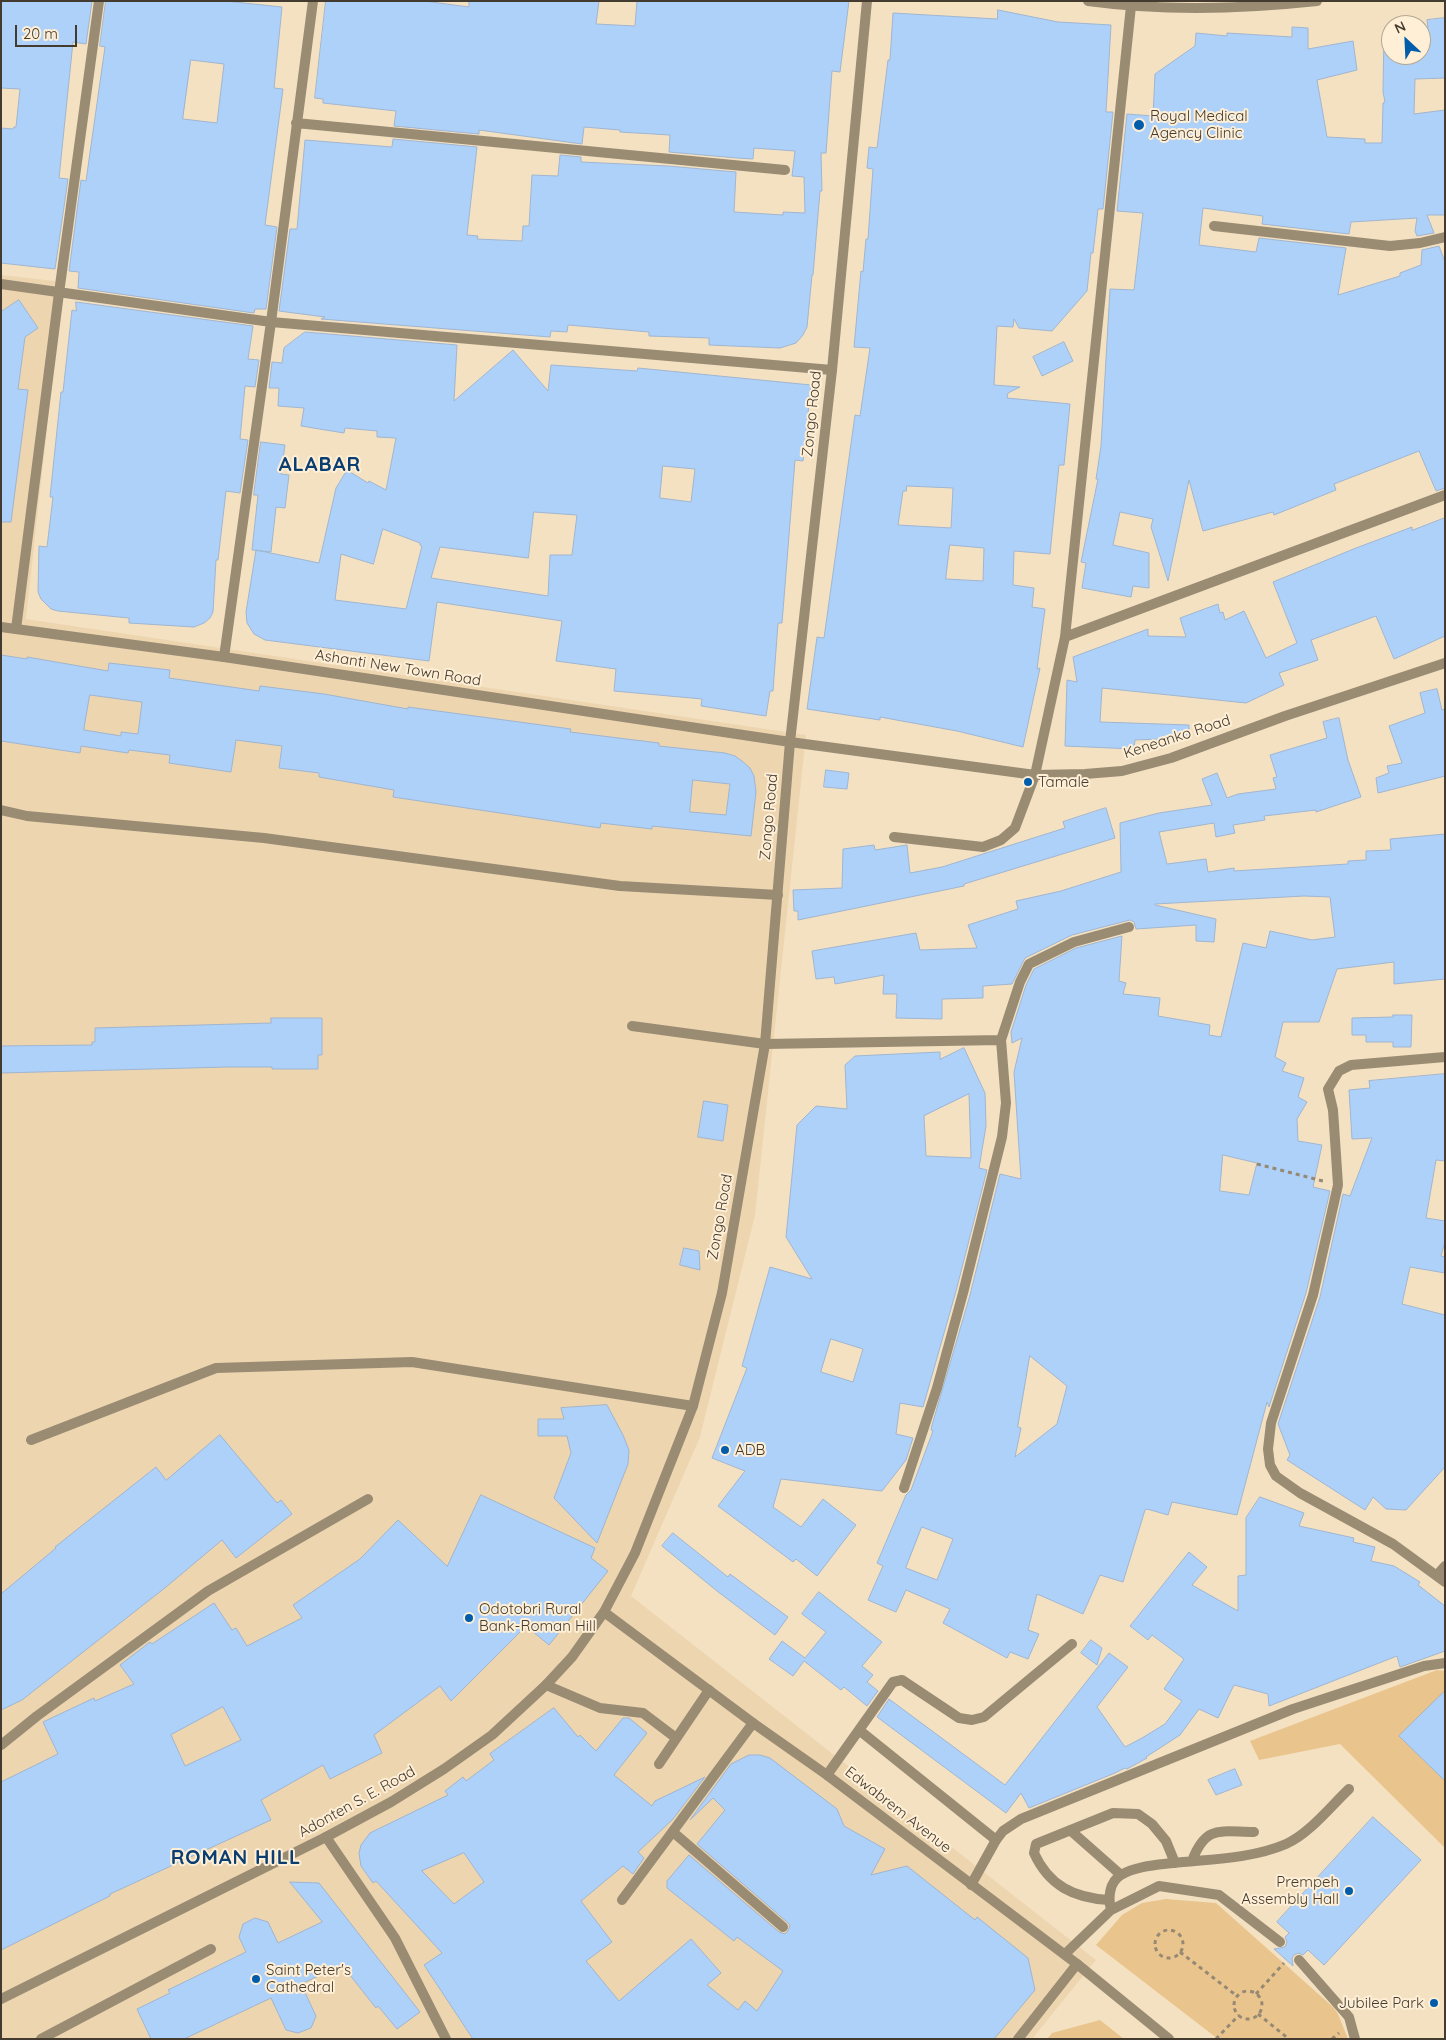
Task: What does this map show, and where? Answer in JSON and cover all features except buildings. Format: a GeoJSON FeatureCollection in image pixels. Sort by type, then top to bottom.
{"type":"FeatureCollection","features":[{"type":"Feature","properties":{"kind":"street"},"geometry":{"type":"LineString","coordinates":[[16,629],[99,1]]}},
{"type":"Feature","properties":{"kind":"street"},"geometry":{"type":"LineString","coordinates":[[224,657],[272,322],[313,1]]}},
{"type":"Feature","properties":{"kind":"street","name":"Zongo Road"},"geometry":{"type":"LineString","coordinates":[[604,1612],[634,1553],[693,1406],[722,1293],[765,1044],[790,742],[832,370],[867,1]]}},
{"type":"Feature","properties":{"kind":"street"},"geometry":{"type":"LineString","coordinates":[[1088,1],[1131,6],[1181,4],[1265,6],[1317,1]]}},
{"type":"Feature","properties":{"kind":"street"},"geometry":{"type":"LineString","coordinates":[[894,837],[983,847],[1001,840],[1015,828],[1035,775],[1065,637],[1131,6]]}},
{"type":"Feature","properties":{"kind":"street"},"geometry":{"type":"LineString","coordinates":[[296,123],[785,170]]}},
{"type":"Feature","properties":{"kind":"street"},"geometry":{"type":"LineString","coordinates":[[1214,226],[1390,246],[1420,243],[1445,237]]}},
{"type":"Feature","properties":{"kind":"street"},"geometry":{"type":"LineString","coordinates":[[1,284],[272,322],[832,370]]}},
{"type":"Feature","properties":{"kind":"street"},"geometry":{"type":"LineString","coordinates":[[1065,637],[1445,495]]}},
{"type":"Feature","properties":{"kind":"street","name":"Ashanti New Town Road"},"geometry":{"type":"LineString","coordinates":[[1,627],[224,657],[790,742]]}},
{"type":"Feature","properties":{"kind":"street","name":"Keneanko Road"},"geometry":{"type":"LineString","coordinates":[[790,742],[1035,775],[1122,771],[1170,758],[1294,713],[1445,663]]}},
{"type":"Feature","properties":{"kind":"street"},"geometry":{"type":"LineString","coordinates":[[1,810],[27,816],[264,838],[620,886],[778,895]]}},
{"type":"Feature","properties":{"kind":"street"},"geometry":{"type":"LineString","coordinates":[[904,1488],[937,1388],[964,1293],[1002,1136],[1006,1103],[1001,1040],[1020,982],[1029,964],[1074,942],[1128,927]]}},
{"type":"Feature","properties":{"kind":"street"},"geometry":{"type":"LineString","coordinates":[[632,1026],[765,1044],[1001,1040]]}},
{"type":"Feature","properties":{"kind":"street"},"geometry":{"type":"LineString","coordinates":[[1445,1057],[1351,1065],[1339,1071],[1328,1089],[1333,1110],[1338,1185],[1312,1295],[1271,1423],[1268,1449],[1270,1465],[1276,1476],[1300,1493],[1393,1544],[1441,1579],[1445,1566]]}},
{"type":"Feature","properties":{"kind":"street"},"geometry":{"type":"LineString","coordinates":[[31,1440],[216,1368],[412,1362],[693,1406]]}},
{"type":"Feature","properties":{"kind":"street"},"geometry":{"type":"LineString","coordinates":[[1,1745],[37,1716],[208,1591],[368,1499]]}},
{"type":"Feature","properties":{"kind":"street","name":"Adonten S. E. Road"},"geometry":{"type":"LineString","coordinates":[[1,1999],[326,1838],[391,1802],[444,1769],[492,1735],[546,1685],[572,1656],[604,1612]]}},
{"type":"Feature","properties":{"kind":"street","name":"Edwabrem Avenue"},"geometry":{"type":"LineString","coordinates":[[604,1612],[827,1775],[1065,1954],[1169,2039]]}},
{"type":"Feature","properties":{"kind":"street"},"geometry":{"type":"LineString","coordinates":[[827,1775],[893,1682],[902,1680],[959,1718],[972,1720],[984,1717],[1072,1644]]}},
{"type":"Feature","properties":{"kind":"street"},"geometry":{"type":"LineString","coordinates":[[971,1885],[996,1840],[1003,1831],[1021,1819],[1292,1708],[1424,1666],[1445,1664]]}},
{"type":"Feature","properties":{"kind":"street"},"geometry":{"type":"LineString","coordinates":[[546,1685],[600,1708],[644,1713],[676,1738]]}},
{"type":"Feature","properties":{"kind":"street"},"geometry":{"type":"LineString","coordinates":[[659,1764],[709,1690]]}},
{"type":"Feature","properties":{"kind":"street"},"geometry":{"type":"LineString","coordinates":[[622,1900],[754,1723]]}},
{"type":"Feature","properties":{"kind":"street"},"geometry":{"type":"LineString","coordinates":[[859,1730],[996,1840]]}},
{"type":"Feature","properties":{"kind":"street"},"geometry":{"type":"LineString","coordinates":[[1110,1905],[1110,1891],[1121,1875],[1145,1867],[1254,1854],[1284,1845],[1298,1838],[1349,1789]]}},
{"type":"Feature","properties":{"kind":"street"},"geometry":{"type":"LineString","coordinates":[[1110,1905],[1069,1892],[1042,1870],[1034,1854],[1036,1844],[1113,1812],[1138,1814],[1152,1824],[1166,1842],[1175,1863]]}},
{"type":"Feature","properties":{"kind":"street"},"geometry":{"type":"LineString","coordinates":[[1070,1830],[1121,1875]]}},
{"type":"Feature","properties":{"kind":"street"},"geometry":{"type":"LineString","coordinates":[[673,1832],[783,1927]]}},
{"type":"Feature","properties":{"kind":"street"},"geometry":{"type":"LineString","coordinates":[[1192,1861],[1203,1840],[1213,1832],[1254,1832]]}},
{"type":"Feature","properties":{"kind":"street"},"geometry":{"type":"LineString","coordinates":[[326,1838],[395,1938],[446,2039]]}},
{"type":"Feature","properties":{"kind":"street"},"geometry":{"type":"LineString","coordinates":[[1065,1954],[1110,1905],[1159,1886],[1218,1895],[1280,1942]]}},
{"type":"Feature","properties":{"kind":"street"},"geometry":{"type":"LineString","coordinates":[[41,2039],[55,2036],[211,1950]]}},
{"type":"Feature","properties":{"kind":"street"},"geometry":{"type":"LineString","coordinates":[[1299,1960],[1349,2017],[1355,2039]]}},
{"type":"Feature","properties":{"kind":"street"},"geometry":{"type":"LineString","coordinates":[[1018,2039],[1078,1964]]}},
{"type":"Feature","properties":{"kind":"path"},"geometry":{"type":"LineString","coordinates":[[1257,1164],[1338,1185]]}},
{"type":"Feature","properties":{"kind":"path"},"geometry":{"type":"LineString","coordinates":[[1163,1932],[1175,1932],[1183,1941],[1180,1952],[1176,1957],[1164,1957],[1156,1948],[1158,1936],[1163,1932]]}},
{"type":"Feature","properties":{"kind":"path"},"geometry":{"type":"LineString","coordinates":[[1180,1952],[1237,1996]]}},
{"type":"Feature","properties":{"kind":"path"},"geometry":{"type":"LineString","coordinates":[[1256,1994],[1284,1962]]}},
{"type":"Feature","properties":{"kind":"path"},"geometry":{"type":"LineString","coordinates":[[1248,1991],[1256,1994],[1262,2002],[1258,2014],[1247,2019],[1239,2015],[1234,2007],[1237,1996],[1248,1991]]}},
{"type":"Feature","properties":{"kind":"path"},"geometry":{"type":"LineString","coordinates":[[1258,2014],[1289,2039]]}},
{"type":"Feature","properties":{"kind":"path"},"geometry":{"type":"LineString","coordinates":[[1216,2039],[1239,2015]]}},
{"type":"Feature","properties":{"kind":"shaded area"},"geometry":{"type":"Polygon","coordinates":[[[1,275],[63,282],[26,619],[806,735],[755,1215],[700,1437],[631,1596],[1096,1960],[1032,2039],[1,2039],[1,275]]]}},
{"type":"Feature","properties":{"kind":"shaded area"},"geometry":{"type":"Polygon","coordinates":[[[1437,1670],[1445,1671],[1445,1848],[1340,1744],[1259,1760],[1250,1741],[1437,1670]]]}},
{"type":"Feature","properties":{"kind":"shaded area"},"geometry":{"type":"Polygon","coordinates":[[[1166,1899],[1216,1903],[1333,2007],[1338,2014],[1348,2039],[1218,2039],[1096,1945],[1122,1915],[1142,1903],[1166,1899]]]}},
{"type":"Feature","properties":{"kind":"shaded area"},"geometry":{"type":"Polygon","coordinates":[[[1100,2020],[1124,2039],[1047,2039],[1052,2033],[1100,2020]]]}},
{"type":"Feature","properties":{"kind":"place","name":"Royal Medical Agency Clinic"},"geometry":{"type":"Point","coordinates":[1139,125]}},
{"type":"Feature","properties":{"kind":"place","name":"Tamale"},"geometry":{"type":"Point","coordinates":[1028,782]}},
{"type":"Feature","properties":{"kind":"place","name":"ADB"},"geometry":{"type":"Point","coordinates":[725,1450]}},
{"type":"Feature","properties":{"kind":"place","name":"Odotobri Rural Bank-Roman Hill"},"geometry":{"type":"Point","coordinates":[469,1618]}},
{"type":"Feature","properties":{"kind":"place","name":"Prempeh Assembly Hall"},"geometry":{"type":"Point","coordinates":[1349,1891]}},
{"type":"Feature","properties":{"kind":"place","name":"Saint Peter's Cathedral"},"geometry":{"type":"Point","coordinates":[256,1979]}},
{"type":"Feature","properties":{"kind":"place","name":"Jubilee Park"},"geometry":{"type":"Point","coordinates":[1434,2003]}},
{"type":"Feature","properties":{"kind":"district","name":"ALABAR"},"geometry":{"type":"Point","coordinates":[320,465]}},
{"type":"Feature","properties":{"kind":"district","name":"ROMAN HILL"},"geometry":{"type":"Point","coordinates":[236,1858]}}]}
